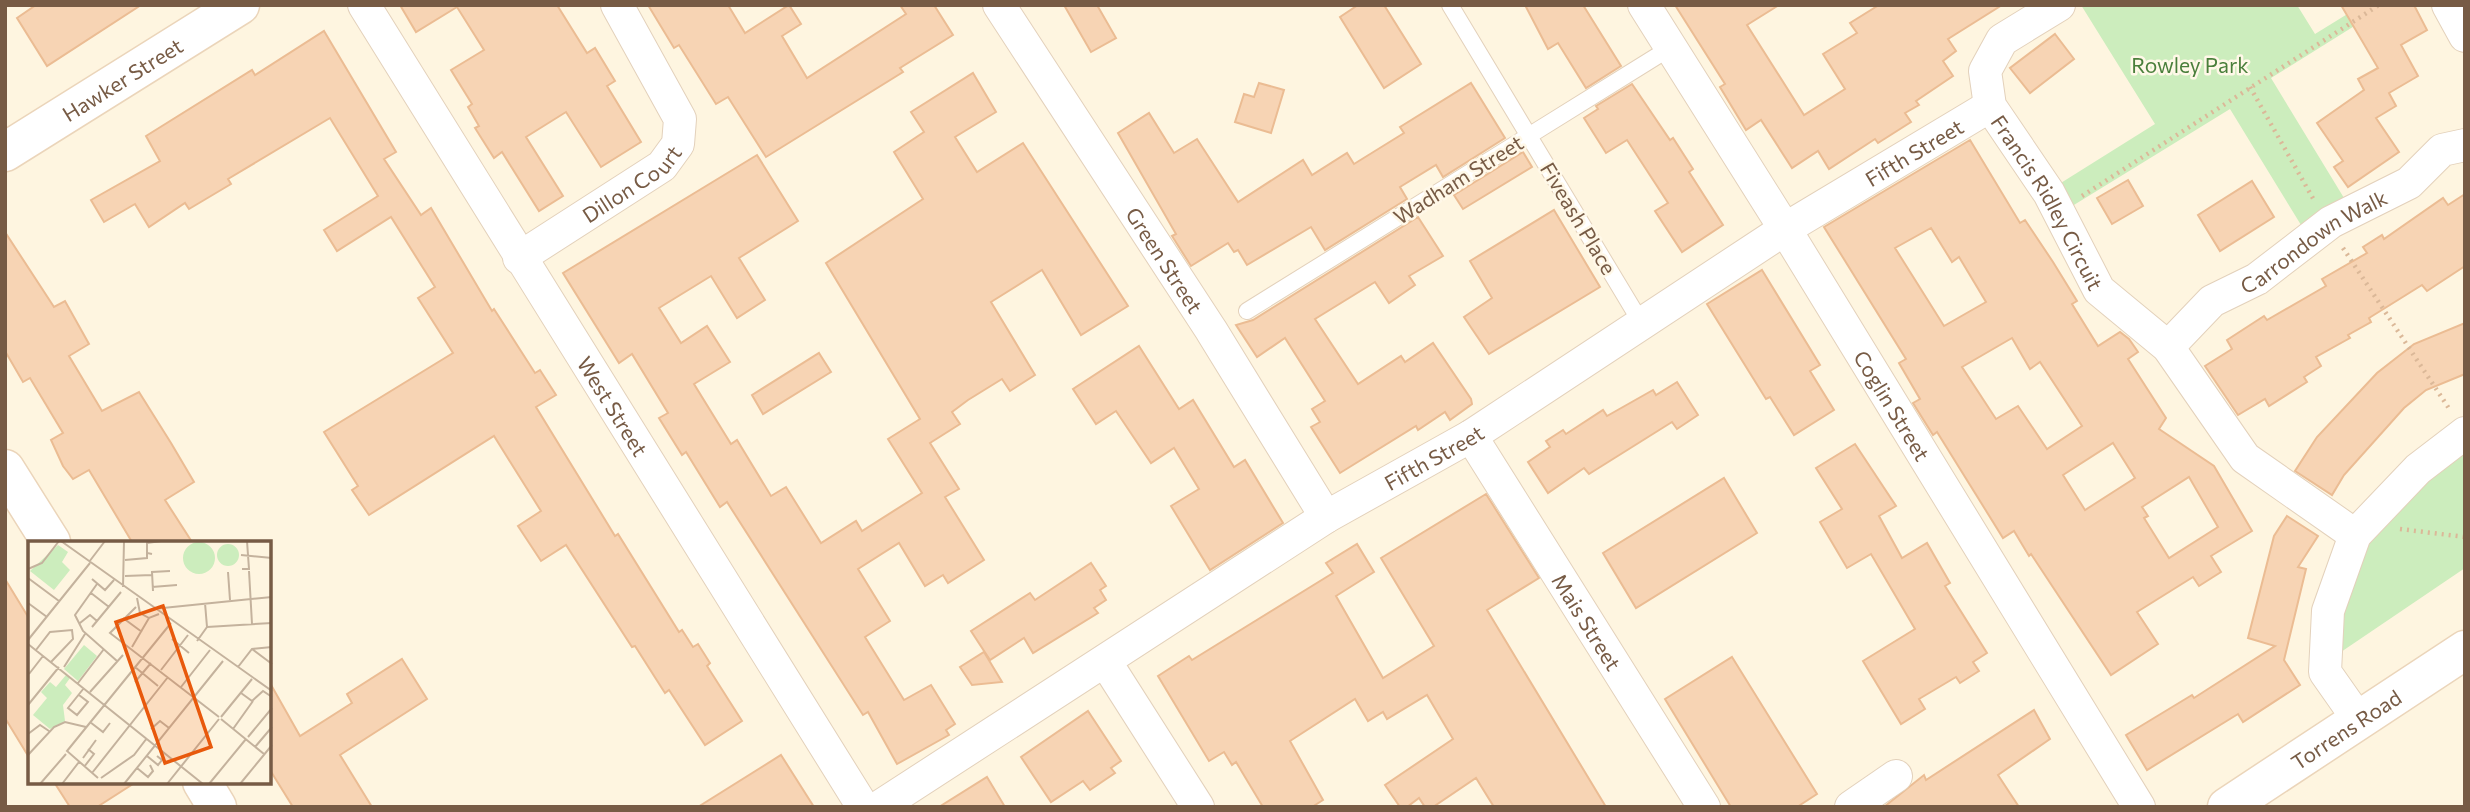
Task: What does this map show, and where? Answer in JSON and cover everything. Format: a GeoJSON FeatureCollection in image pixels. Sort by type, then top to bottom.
{"type":"FeatureCollection","features":[{"type":"Feature","properties":{"kind":"street","name":"Hawker Street"},"geometry":{"type":"LineString","coordinates":[[5,152],[240,5]]}},
{"type":"Feature","properties":{"kind":"street","name":"West Street"},"geometry":{"type":"LineString","coordinates":[[364,5],[863,807]]}},
{"type":"Feature","properties":{"kind":"street","name":"Dillon Court"},"geometry":{"type":"LineString","coordinates":[[519,258],[662,166],[678,144],[680,118],[617,5]]}},
{"type":"Feature","properties":{"kind":"street","name":"Green Street"},"geometry":{"type":"LineString","coordinates":[[999,5],[1211,330],[1326,517]]}},
{"type":"Feature","properties":{"kind":"street","name":"Coglin Street"},"geometry":{"type":"LineString","coordinates":[[1644,5],[1786,229],[2139,807]]}},
{"type":"Feature","properties":{"kind":"street","name":"Francis Ridley Circuit"},"geometry":{"type":"LineString","coordinates":[[2059,5],[2002,40],[1986,71],[1990,106],[2058,211],[2099,290],[2168,347],[2245,458],[2356,535]]}},
{"type":"Feature","properties":{"kind":"street"},"geometry":{"type":"LineString","coordinates":[[2448,5],[2465,36]]}},
{"type":"Feature","properties":{"kind":"street","name":"Fifth Street"},"geometry":{"type":"LineString","coordinates":[[879,807],[1326,517],[1471,436],[1786,229],[1990,106]]}},
{"type":"Feature","properties":{"kind":"street","name":"Carrondown Walk"},"geometry":{"type":"LineString","coordinates":[[2168,347],[2212,301],[2257,279],[2328,225],[2409,183],[2442,150],[2465,145]]}},
{"type":"Feature","properties":{"kind":"street"},"geometry":{"type":"LineString","coordinates":[[2358,719],[2325,672],[2328,611],[2356,535],[2459,424]]}},
{"type":"Feature","properties":{"kind":"street","name":"Mais Street"},"geometry":{"type":"LineString","coordinates":[[1471,436],[1704,807]]}},
{"type":"Feature","properties":{"kind":"street"},"geometry":{"type":"LineString","coordinates":[[5,469],[50,541]]}},
{"type":"Feature","properties":{"kind":"street","name":"Torrens Road"},"geometry":{"type":"LineString","coordinates":[[2227,807],[2464,651]]}},
{"type":"Feature","properties":{"kind":"street"},"geometry":{"type":"LineString","coordinates":[[1105,660],[1198,807]]}},
{"type":"Feature","properties":{"kind":"street"},"geometry":{"type":"LineString","coordinates":[[1852,807],[1896,776]]}},
{"type":"Feature","properties":{"kind":"street"},"geometry":{"type":"LineString","coordinates":[[203,784],[217,807]]}},
{"type":"Feature","properties":{"kind":"lane","name":"Fiveash Place"},"geometry":{"type":"LineString","coordinates":[[1450,5],[1642,324]]}},
{"type":"Feature","properties":{"kind":"lane","name":"Wadham Street"},"geometry":{"type":"LineString","coordinates":[[1247,312],[1670,48]]}},
{"type":"Feature","properties":{"kind":"path"},"geometry":{"type":"LineString","coordinates":[[2058,211],[2379,5]]}},
{"type":"Feature","properties":{"kind":"path"},"geometry":{"type":"LineString","coordinates":[[2250,87],[2328,225],[2459,424]]}},
{"type":"Feature","properties":{"kind":"path"},"geometry":{"type":"LineString","coordinates":[[2394,528],[2465,537]]}},
{"type":"Feature","properties":{"kind":"green space","name":"Rowley Park"},"geometry":{"type":"Polygon","coordinates":[[[2081,5],[2297,5],[2315,34],[2362,5],[2388,5],[2271,78],[2344,198],[2301,225],[2230,109],[2069,208],[2056,186],[2155,124],[2081,5]]]}},
{"type":"Feature","properties":{"kind":"green space"},"geometry":{"type":"Polygon","coordinates":[[[2465,447],[2465,568],[2338,654],[2347,600],[2369,545],[2389,515],[2465,447]]]}},
{"type":"Feature","properties":{"kind":"building"},"geometry":{"type":"Polygon","coordinates":[[[36,5],[141,5],[47,66],[17,18],[36,5]]]}},
{"type":"Feature","properties":{"kind":"building"},"geometry":{"type":"Polygon","coordinates":[[[400,5],[557,5],[587,53],[595,48],[615,81],[607,86],[641,142],[601,167],[566,112],[526,137],[563,196],[539,211],[502,152],[494,158],[475,128],[479,126],[468,107],[472,104],[451,70],[484,50],[457,7],[416,32],[400,5]]]}},
{"type":"Feature","properties":{"kind":"building"},"geometry":{"type":"Polygon","coordinates":[[[648,5],[728,5],[745,33],[789,5],[801,24],[782,36],[807,78],[906,14],[900,5],[934,5],[953,35],[900,68],[903,72],[766,157],[728,97],[716,104],[679,45],[674,48],[648,5]]]}},
{"type":"Feature","properties":{"kind":"building"},"geometry":{"type":"Polygon","coordinates":[[[1064,5],[1097,5],[1116,38],[1091,52],[1064,5]]]}},
{"type":"Feature","properties":{"kind":"building"},"geometry":{"type":"Polygon","coordinates":[[[1358,5],[1384,5],[1421,64],[1384,88],[1340,17],[1358,5]]]}},
{"type":"Feature","properties":{"kind":"building"},"geometry":{"type":"Polygon","coordinates":[[[1525,5],[1583,5],[1621,66],[1586,88],[1558,43],[1548,49],[1525,5]]]}},
{"type":"Feature","properties":{"kind":"building"},"geometry":{"type":"Polygon","coordinates":[[[1675,5],[1779,5],[1747,25],[1804,115],[1845,89],[1823,54],[1857,33],[1850,23],[1879,5],[2002,5],[1948,39],[1956,51],[1943,61],[1953,76],[1916,101],[1919,105],[1905,113],[1911,122],[1878,143],[1875,139],[1829,169],[1818,151],[1792,168],[1761,120],[1746,130],[1720,87],[1725,84],[1675,5]]]}},
{"type":"Feature","properties":{"kind":"building"},"geometry":{"type":"Polygon","coordinates":[[[2341,5],[2414,5],[2427,30],[2401,45],[2418,76],[2389,93],[2396,106],[2376,118],[2399,152],[2348,187],[2334,167],[2343,161],[2317,123],[2364,90],[2358,79],[2378,68],[2341,5]]]}},
{"type":"Feature","properties":{"kind":"building"},"geometry":{"type":"Polygon","coordinates":[[[324,31],[396,152],[384,159],[421,215],[431,208],[492,311],[494,309],[535,373],[540,370],[556,395],[536,407],[615,536],[618,534],[679,632],[682,630],[693,647],[698,644],[710,663],[707,666],[742,721],[705,745],[669,690],[665,693],[635,646],[632,647],[566,545],[541,561],[518,526],[541,511],[494,436],[369,515],[352,490],[358,486],[324,432],[453,353],[418,298],[435,287],[391,217],[337,251],[324,230],[378,196],[330,118],[228,179],[231,184],[189,209],[185,203],[149,227],[135,204],[104,222],[91,200],[160,161],[146,136],[252,70],[255,75],[324,31]]]}},
{"type":"Feature","properties":{"kind":"building"},"geometry":{"type":"Polygon","coordinates":[[[2055,34],[2074,59],[2030,93],[2010,68],[2055,34]]]}},
{"type":"Feature","properties":{"kind":"building"},"geometry":{"type":"Polygon","coordinates":[[[973,73],[996,112],[955,137],[977,172],[1023,143],[1128,306],[1081,335],[1042,270],[991,302],[1035,375],[1010,391],[1002,379],[968,400],[952,412],[960,424],[930,443],[959,489],[945,497],[984,560],[948,583],[943,575],[925,586],[899,543],[858,569],[890,621],[865,637],[904,700],[931,685],[955,724],[946,730],[949,735],[897,764],[868,712],[863,715],[727,502],[720,507],[686,452],[682,455],[659,418],[668,413],[632,354],[619,363],[563,273],[757,155],[798,221],[739,258],[765,300],[737,318],[711,276],[659,308],[681,343],[707,326],[730,362],[694,384],[731,444],[737,440],[771,496],[786,487],[821,543],[856,521],[862,531],[922,493],[888,439],[920,419],[826,263],[923,199],[894,152],[924,132],[911,112],[973,73]]]}},
{"type":"Feature","properties":{"kind":"building"},"geometry":{"type":"Polygon","coordinates":[[[1259,83],[1284,90],[1271,133],[1235,122],[1244,94],[1254,97],[1259,83]]]}},
{"type":"Feature","properties":{"kind":"building"},"geometry":{"type":"Polygon","coordinates":[[[1471,83],[1505,138],[1443,177],[1436,165],[1400,187],[1407,199],[1325,250],[1311,227],[1247,265],[1238,250],[1234,252],[1228,243],[1191,266],[1172,236],[1176,234],[1118,133],[1149,113],[1174,153],[1197,139],[1238,202],[1303,160],[1312,175],[1347,153],[1354,164],[1404,133],[1400,127],[1471,83]]]}},
{"type":"Feature","properties":{"kind":"building"},"geometry":{"type":"Polygon","coordinates":[[[1632,84],[1670,140],[1673,138],[1693,169],[1689,172],[1723,225],[1682,252],[1655,211],[1668,203],[1627,140],[1606,153],[1584,118],[1598,109],[1596,106],[1632,84]]]}},
{"type":"Feature","properties":{"kind":"building"},"geometry":{"type":"Polygon","coordinates":[[[1970,140],[2020,223],[2025,220],[2053,262],[2077,301],[2072,304],[2098,346],[2120,332],[2129,339],[2138,352],[2128,359],[2166,418],[2159,429],[2214,466],[2252,531],[2211,556],[2221,572],[2199,586],[2193,577],[2137,612],[2158,644],[2111,675],[2014,531],[2003,538],[1937,432],[1933,435],[1913,403],[1920,399],[1899,363],[1906,359],[1824,227],[1970,140]],[[1931,228],[1895,248],[1944,326],[1986,302],[1959,257],[1952,262],[1931,228]],[[2012,338],[1962,367],[1996,419],[2018,406],[2047,449],[2082,426],[2040,362],[2030,369],[2012,338]],[[2113,443],[2063,475],[2085,510],[2135,478],[2113,443]],[[2189,477],[2142,507],[2148,516],[2144,518],[2169,558],[2218,527],[2189,477]]]}},
{"type":"Feature","properties":{"kind":"building"},"geometry":{"type":"Polygon","coordinates":[[[1523,152],[1532,167],[1463,209],[1454,195],[1523,152]]]}},
{"type":"Feature","properties":{"kind":"building"},"geometry":{"type":"Polygon","coordinates":[[[2128,180],[2143,206],[2112,224],[2097,198],[2128,180]]]}},
{"type":"Feature","properties":{"kind":"building"},"geometry":{"type":"Polygon","coordinates":[[[2252,181],[2274,217],[2220,251],[2198,215],[2252,181]]]}},
{"type":"Feature","properties":{"kind":"building"},"geometry":{"type":"Polygon","coordinates":[[[2465,194],[2465,266],[2427,291],[2422,285],[2369,318],[2371,322],[2348,335],[2350,338],[2316,357],[2321,366],[2304,377],[2307,382],[2269,406],[2265,399],[2238,415],[2205,366],[2232,349],[2227,340],[2264,316],[2267,320],[2326,286],[2322,279],[2367,253],[2363,247],[2382,235],[2384,239],[2443,198],[2448,205],[2465,194]]]}},
{"type":"Feature","properties":{"kind":"building"},"geometry":{"type":"Polygon","coordinates":[[[1554,210],[1600,287],[1489,354],[1464,317],[1492,298],[1470,261],[1554,210]]]}},
{"type":"Feature","properties":{"kind":"building"},"geometry":{"type":"Polygon","coordinates":[[[1418,217],[1443,256],[1409,276],[1415,285],[1389,303],[1375,282],[1315,319],[1358,384],[1401,356],[1405,362],[1433,343],[1472,404],[1450,420],[1445,412],[1418,430],[1416,426],[1340,473],[1311,427],[1320,422],[1312,409],[1325,401],[1285,338],[1257,357],[1236,325],[1253,320],[1418,217]]]}},
{"type":"Feature","properties":{"kind":"building"},"geometry":{"type":"Polygon","coordinates":[[[5,232],[54,307],[65,301],[89,344],[69,356],[102,411],[139,392],[171,443],[194,482],[165,500],[191,541],[131,541],[89,470],[73,479],[63,466],[51,440],[63,433],[30,378],[23,382],[5,351],[5,232]]]}},
{"type":"Feature","properties":{"kind":"building"},"geometry":{"type":"Polygon","coordinates":[[[1762,270],[1820,365],[1810,371],[1834,410],[1794,435],[1770,397],[1766,399],[1707,304],[1762,270]]]}},
{"type":"Feature","properties":{"kind":"building"},"geometry":{"type":"Polygon","coordinates":[[[2465,323],[2465,374],[2426,390],[2404,408],[2344,475],[2332,495],[2295,471],[2317,437],[2377,373],[2414,344],[2465,323]]]}},
{"type":"Feature","properties":{"kind":"building"},"geometry":{"type":"Polygon","coordinates":[[[1139,346],[1179,409],[1193,400],[1234,467],[1245,460],[1283,523],[1210,570],[1171,506],[1199,489],[1174,448],[1151,463],[1116,411],[1096,424],[1073,389],[1139,346]]]}},
{"type":"Feature","properties":{"kind":"building"},"geometry":{"type":"Polygon","coordinates":[[[819,353],[831,372],[763,414],[752,395],[819,353]]]}},
{"type":"Feature","properties":{"kind":"building"},"geometry":{"type":"Polygon","coordinates":[[[1677,382],[1698,415],[1677,429],[1672,422],[1589,474],[1584,468],[1548,493],[1528,462],[1550,447],[1546,441],[1563,430],[1566,434],[1603,410],[1607,416],[1653,390],[1656,395],[1677,382]]]}},
{"type":"Feature","properties":{"kind":"building"},"geometry":{"type":"Polygon","coordinates":[[[1855,444],[1896,506],[1879,516],[1902,558],[1927,543],[1950,583],[1945,586],[1987,653],[1973,662],[1979,671],[1960,683],[1956,677],[1919,699],[1925,709],[1901,724],[1863,661],[1915,629],[1871,554],[1847,568],[1820,522],[1842,509],[1816,468],[1855,444]]]}},
{"type":"Feature","properties":{"kind":"building"},"geometry":{"type":"Polygon","coordinates":[[[1724,478],[1757,533],[1636,608],[1603,553],[1724,478]]]}},
{"type":"Feature","properties":{"kind":"building"},"geometry":{"type":"Polygon","coordinates":[[[1486,494],[1539,578],[1487,610],[1606,807],[1494,807],[1476,778],[1433,807],[1425,807],[1419,798],[1407,807],[1400,807],[1385,785],[1453,739],[1427,695],[1387,719],[1383,712],[1368,721],[1355,699],[1290,741],[1323,800],[1312,807],[1263,807],[1236,762],[1232,765],[1224,752],[1209,761],[1158,676],[1189,656],[1192,660],[1333,573],[1326,563],[1357,544],[1374,572],[1336,596],[1383,678],[1434,646],[1381,558],[1486,494]]]}},
{"type":"Feature","properties":{"kind":"building"},"geometry":{"type":"Polygon","coordinates":[[[2287,516],[2318,536],[2298,567],[2306,569],[2284,660],[2300,685],[2243,722],[2238,714],[2147,770],[2126,735],[2192,695],[2194,698],[2275,646],[2248,638],[2274,536],[2287,516]]]}},
{"type":"Feature","properties":{"kind":"building"},"geometry":{"type":"Polygon","coordinates":[[[1091,563],[1106,586],[1100,590],[1106,600],[1094,608],[1098,613],[1033,653],[1024,638],[990,660],[971,631],[1030,593],[1035,600],[1091,563]]]}},
{"type":"Feature","properties":{"kind":"building"},"geometry":{"type":"Polygon","coordinates":[[[5,579],[28,617],[28,756],[5,718],[5,579]]]}},
{"type":"Feature","properties":{"kind":"building"},"geometry":{"type":"Polygon","coordinates":[[[984,652],[1002,682],[972,685],[960,667],[984,652]]]}},
{"type":"Feature","properties":{"kind":"building"},"geometry":{"type":"Polygon","coordinates":[[[1732,657],[1817,794],[1797,807],[1731,807],[1665,699],[1732,657]]]}},
{"type":"Feature","properties":{"kind":"building"},"geometry":{"type":"Polygon","coordinates":[[[402,659],[427,699],[340,755],[372,807],[293,807],[271,772],[271,685],[300,736],[352,703],[347,694],[402,659]]]}},
{"type":"Feature","properties":{"kind":"building"},"geometry":{"type":"Polygon","coordinates":[[[2034,710],[2050,739],[1998,775],[2019,807],[1884,807],[1924,775],[1926,780],[2034,710]]]}},
{"type":"Feature","properties":{"kind":"building"},"geometry":{"type":"Polygon","coordinates":[[[1088,711],[1121,761],[1111,768],[1115,773],[1090,790],[1083,781],[1051,802],[1021,757],[1088,711]]]}},
{"type":"Feature","properties":{"kind":"building"},"geometry":{"type":"Polygon","coordinates":[[[781,755],[814,807],[698,807],[781,755]]]}},
{"type":"Feature","properties":{"kind":"building"},"geometry":{"type":"Polygon","coordinates":[[[987,777],[1005,807],[939,807],[987,777]]]}},
{"type":"Feature","properties":{"kind":"building"},"geometry":{"type":"Polygon","coordinates":[[[55,784],[133,784],[97,807],[70,807],[55,784]]]}}]}
